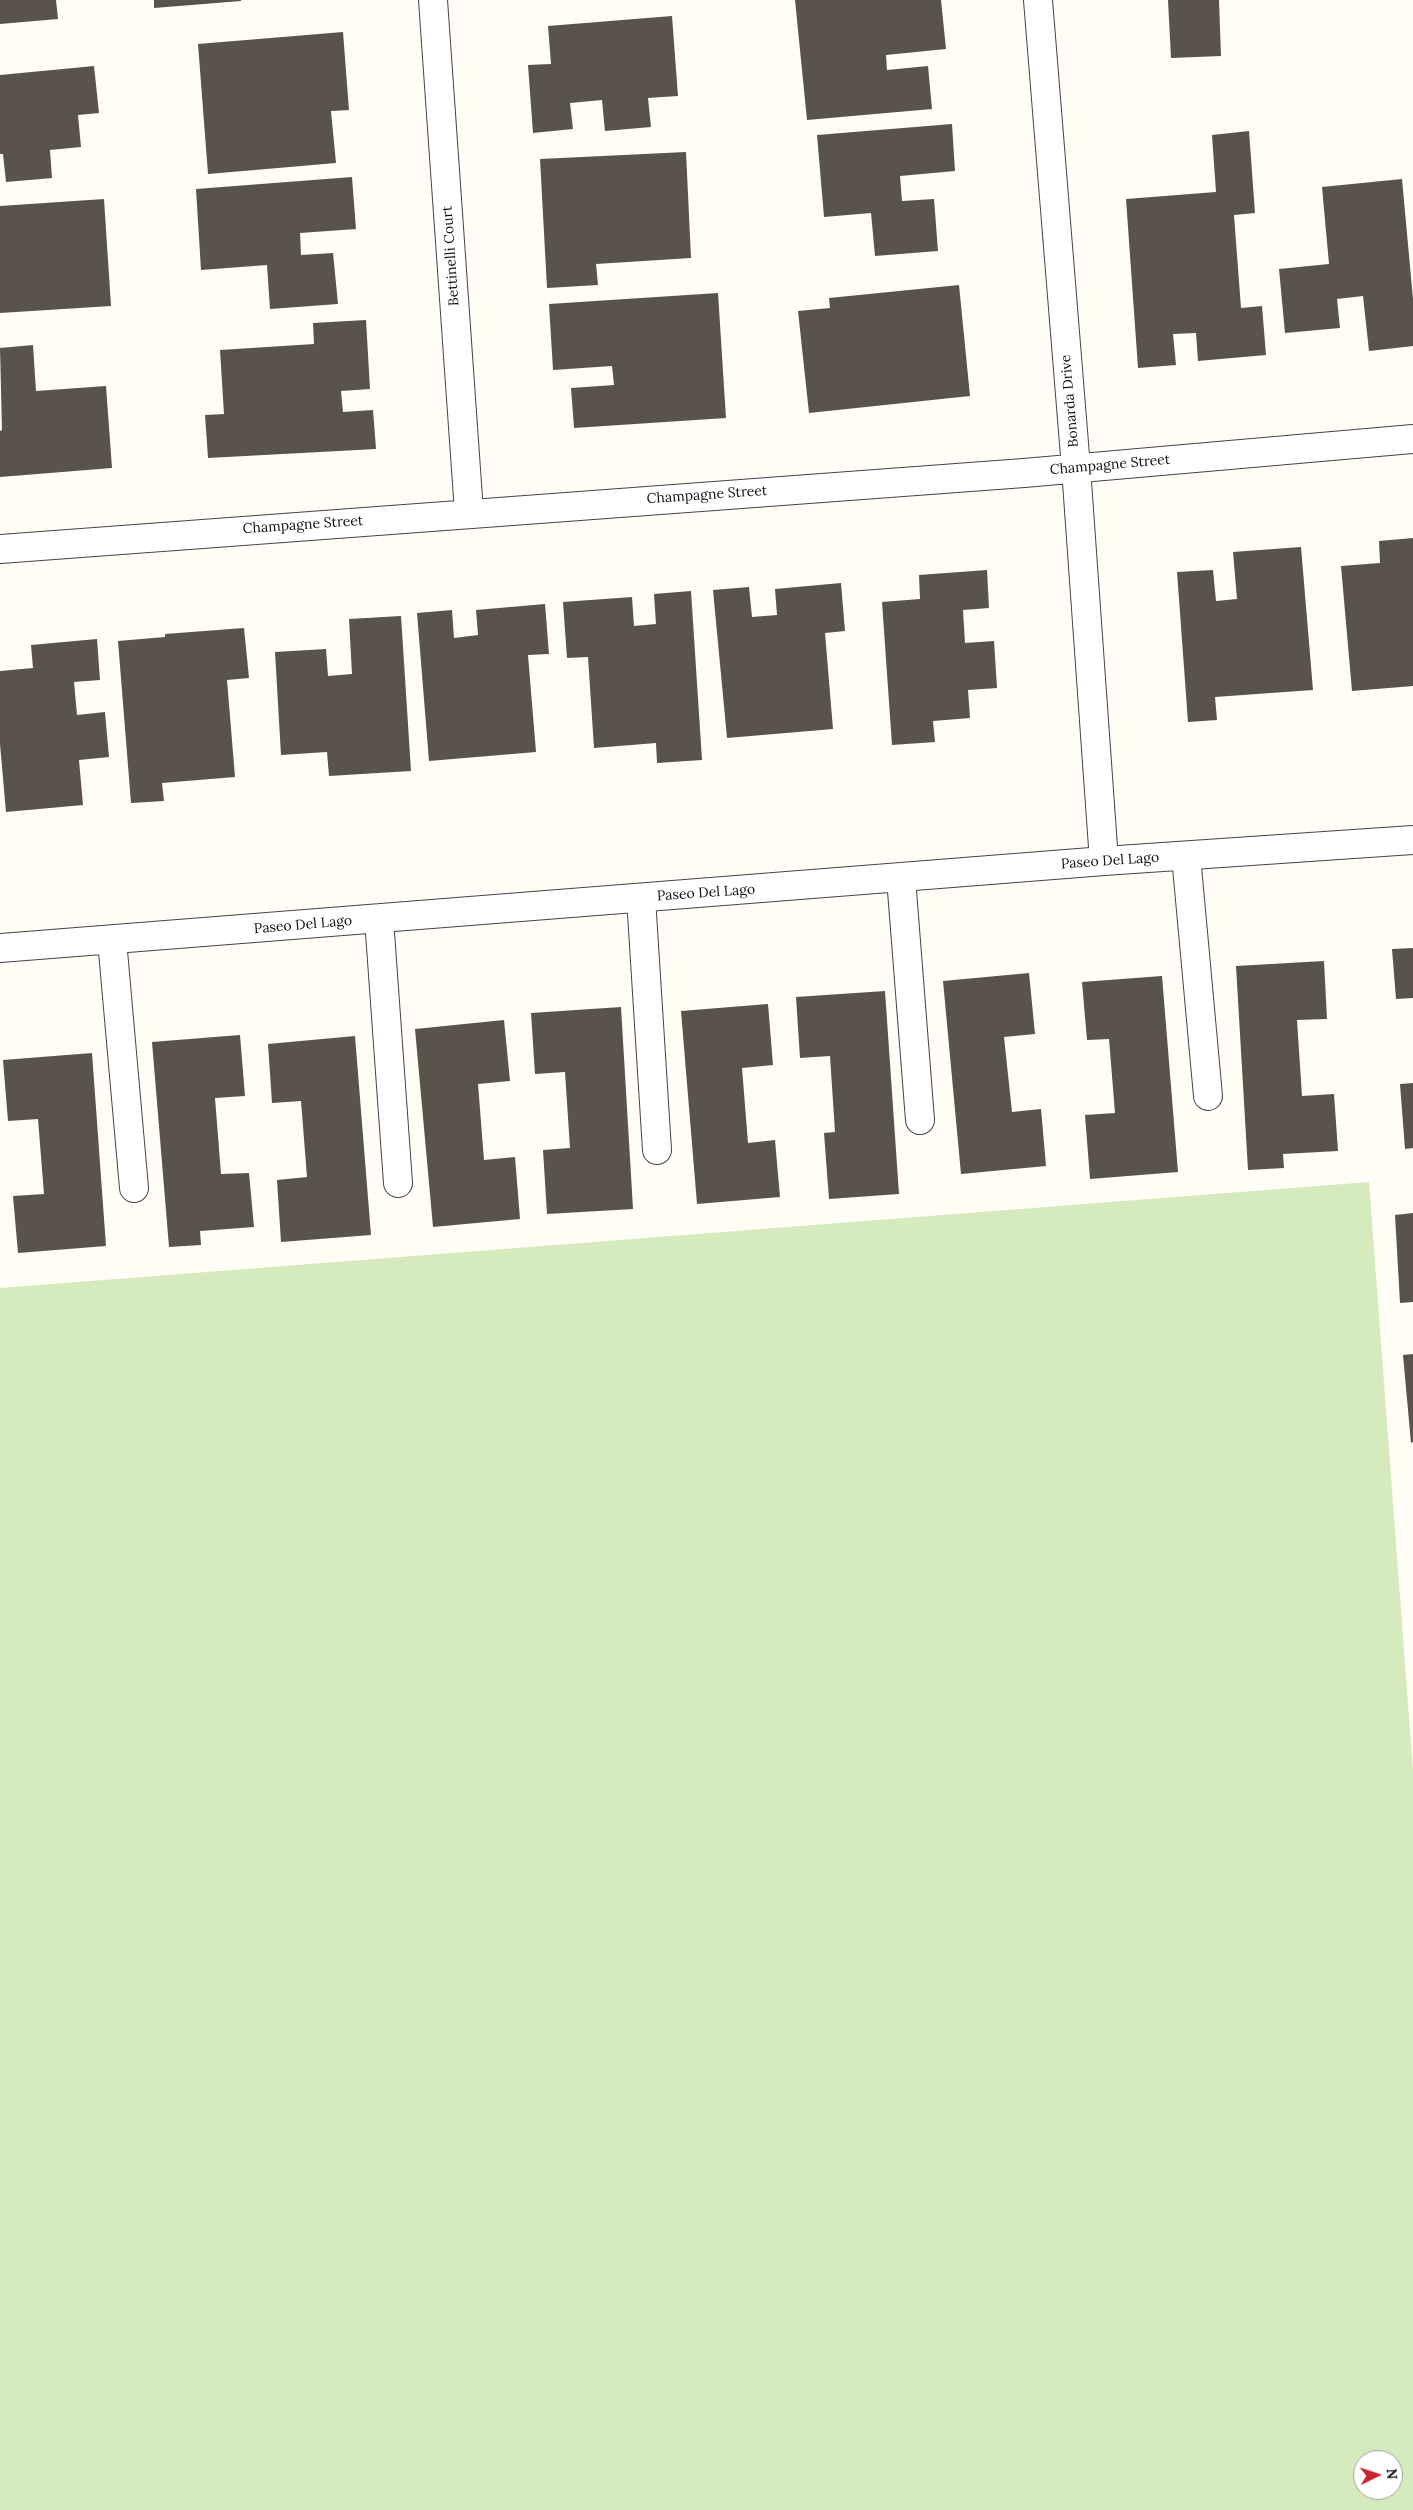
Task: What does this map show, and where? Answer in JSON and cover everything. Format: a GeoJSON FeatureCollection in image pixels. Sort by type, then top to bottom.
{"type":"FeatureCollection","features":[{"type":"Feature","properties":{"kind":"street","name":"Bettinelli Court"},"geometry":{"type":"LineString","coordinates":[[433,0],[469,512]]}},
{"type":"Feature","properties":{"kind":"street","name":"Bonarda Drive"},"geometry":{"type":"LineString","coordinates":[[1038,0],[1076,468],[1104,861]]}},
{"type":"Feature","properties":{"kind":"street","name":"Champagne Street"},"geometry":{"type":"LineString","coordinates":[[0,549],[469,512],[1076,468],[1413,439]]}},
{"type":"Feature","properties":{"kind":"street","name":"Paseo Del Lago"},"geometry":{"type":"LineString","coordinates":[[0,948],[1104,861],[1413,840]]}},
{"type":"Feature","properties":{"kind":"street"},"geometry":{"type":"LineString","coordinates":[[1186,856],[1208,1096]]}},
{"type":"Feature","properties":{"kind":"street"},"geometry":{"type":"LineString","coordinates":[[901,878],[920,1120]]}},
{"type":"Feature","properties":{"kind":"street"},"geometry":{"type":"LineString","coordinates":[[641,898],[657,1150]]}},
{"type":"Feature","properties":{"kind":"street"},"geometry":{"type":"LineString","coordinates":[[379,918],[398,1182]]}},
{"type":"Feature","properties":{"kind":"street"},"geometry":{"type":"LineString","coordinates":[[112,940],[134,1188]]}},
{"type":"Feature","properties":{"kind":"green space"},"geometry":{"type":"Polygon","coordinates":[[[1369,1182],[1413,1771],[1413,2510],[0,2510],[0,1288],[1369,1182]]]}},
{"type":"Feature","properties":{"kind":"building"},"geometry":{"type":"Polygon","coordinates":[[[0,0],[56,0],[58,19],[0,24],[0,0]]]}},
{"type":"Feature","properties":{"kind":"building"},"geometry":{"type":"Polygon","coordinates":[[[154,0],[241,0],[241,1],[154,8],[154,0]]]}},
{"type":"Feature","properties":{"kind":"building"},"geometry":{"type":"Polygon","coordinates":[[[795,0],[941,0],[946,49],[886,55],[887,70],[928,66],[932,109],[807,120],[795,0]]]}},
{"type":"Feature","properties":{"kind":"building"},"geometry":{"type":"Polygon","coordinates":[[[1168,0],[1219,0],[1221,56],[1171,58],[1168,0]]]}},
{"type":"Feature","properties":{"kind":"building"},"geometry":{"type":"Polygon","coordinates":[[[672,16],[678,96],[648,98],[651,127],[605,131],[602,100],[570,103],[573,129],[533,133],[528,65],[551,64],[548,26],[672,16]]]}},
{"type":"Feature","properties":{"kind":"building"},"geometry":{"type":"Polygon","coordinates":[[[343,32],[349,110],[331,111],[336,163],[208,174],[198,44],[343,32]]]}},
{"type":"Feature","properties":{"kind":"building"},"geometry":{"type":"Polygon","coordinates":[[[94,66],[99,113],[78,115],[81,147],[50,150],[52,178],[6,182],[3,154],[0,154],[0,75],[94,66]]]}},
{"type":"Feature","properties":{"kind":"building"},"geometry":{"type":"Polygon","coordinates":[[[952,124],[955,171],[900,176],[902,201],[934,199],[938,251],[875,256],[871,213],[824,217],[817,135],[952,124]]]}},
{"type":"Feature","properties":{"kind":"building"},"geometry":{"type":"Polygon","coordinates":[[[1249,131],[1255,213],[1234,215],[1241,308],[1262,306],[1266,355],[1198,361],[1196,333],[1173,334],[1176,365],[1138,368],[1126,199],[1216,192],[1212,135],[1249,131]]]}},
{"type":"Feature","properties":{"kind":"building"},"geometry":{"type":"Polygon","coordinates":[[[686,152],[691,258],[596,264],[598,285],[547,288],[540,159],[686,152]]]}},
{"type":"Feature","properties":{"kind":"building"},"geometry":{"type":"Polygon","coordinates":[[[352,177],[356,229],[300,233],[301,255],[333,253],[338,304],[270,309],[267,265],[201,270],[196,189],[352,177]]]}},
{"type":"Feature","properties":{"kind":"building"},"geometry":{"type":"Polygon","coordinates":[[[1402,179],[1413,299],[1413,346],[1369,351],[1363,296],[1337,299],[1340,328],[1285,333],[1279,269],[1329,264],[1322,187],[1402,179]]]}},
{"type":"Feature","properties":{"kind":"building"},"geometry":{"type":"Polygon","coordinates":[[[104,199],[111,306],[0,313],[0,206],[104,199]]]}},
{"type":"Feature","properties":{"kind":"building"},"geometry":{"type":"Polygon","coordinates":[[[959,285],[970,396],[809,413],[798,311],[830,308],[829,298],[959,285]]]}},
{"type":"Feature","properties":{"kind":"building"},"geometry":{"type":"Polygon","coordinates":[[[718,293],[726,418],[574,428],[571,388],[614,385],[612,366],[553,370],[549,304],[718,293]]]}},
{"type":"Feature","properties":{"kind":"building"},"geometry":{"type":"Polygon","coordinates":[[[366,320],[370,389],[341,391],[343,412],[373,410],[376,449],[208,458],[205,415],[224,414],[220,350],[314,344],[313,323],[366,320]]]}},
{"type":"Feature","properties":{"kind":"building"},"geometry":{"type":"Polygon","coordinates":[[[33,345],[36,391],[106,386],[112,468],[0,477],[0,431],[2,430],[0,348],[33,345]]]}},
{"type":"Feature","properties":{"kind":"building"},"geometry":{"type":"Polygon","coordinates":[[[1413,538],[1413,686],[1352,691],[1341,566],[1380,563],[1379,541],[1413,538]]]}},
{"type":"Feature","properties":{"kind":"building"},"geometry":{"type":"Polygon","coordinates":[[[1301,547],[1313,690],[1215,697],[1217,720],[1188,722],[1177,572],[1213,570],[1216,601],[1237,599],[1233,552],[1301,547]]]}},
{"type":"Feature","properties":{"kind":"building"},"geometry":{"type":"Polygon","coordinates":[[[987,570],[989,608],[963,610],[965,643],[994,641],[997,688],[968,690],[970,718],[933,721],[935,742],[892,745],[882,602],[920,599],[919,575],[987,570]]]}},
{"type":"Feature","properties":{"kind":"building"},"geometry":{"type":"Polygon","coordinates":[[[841,583],[845,631],[825,633],[833,729],[727,738],[713,590],[749,587],[752,617],[777,615],[775,589],[841,583]]]}},
{"type":"Feature","properties":{"kind":"building"},"geometry":{"type":"Polygon","coordinates":[[[691,591],[702,760],[657,763],[656,743],[594,748],[588,657],[567,658],[563,602],[632,597],[634,626],[656,624],[654,594],[691,591]]]}},
{"type":"Feature","properties":{"kind":"building"},"geometry":{"type":"Polygon","coordinates":[[[545,604],[549,654],[528,655],[536,752],[429,761],[417,613],[452,610],[454,638],[478,635],[476,610],[545,604]]]}},
{"type":"Feature","properties":{"kind":"building"},"geometry":{"type":"Polygon","coordinates":[[[401,616],[411,771],[329,776],[327,752],[281,755],[275,652],[326,649],[328,676],[352,674],[349,619],[401,616]]]}},
{"type":"Feature","properties":{"kind":"building"},"geometry":{"type":"Polygon","coordinates":[[[244,628],[249,678],[227,680],[235,777],[162,783],[164,801],[131,803],[118,641],[165,637],[165,634],[244,628]]]}},
{"type":"Feature","properties":{"kind":"building"},"geometry":{"type":"Polygon","coordinates":[[[97,639],[100,680],[74,682],[77,715],[105,712],[109,757],[79,760],[83,805],[6,812],[0,744],[0,671],[33,668],[31,645],[97,639]]]}},
{"type":"Feature","properties":{"kind":"building"},"geometry":{"type":"Polygon","coordinates":[[[1413,948],[1413,998],[1396,999],[1392,949],[1413,948]]]}},
{"type":"Feature","properties":{"kind":"building"},"geometry":{"type":"Polygon","coordinates":[[[1324,961],[1327,1019],[1297,1020],[1302,1096],[1334,1094],[1338,1151],[1283,1154],[1284,1168],[1248,1170],[1236,966],[1324,961]]]}},
{"type":"Feature","properties":{"kind":"building"},"geometry":{"type":"Polygon","coordinates":[[[1029,973],[1035,1034],[1004,1037],[1012,1112],[1041,1109],[1046,1166],[961,1174],[943,981],[1029,973]]]}},
{"type":"Feature","properties":{"kind":"building"},"geometry":{"type":"Polygon","coordinates":[[[1162,976],[1178,1172],[1090,1179],[1085,1115],[1115,1113],[1109,1039],[1087,1040],[1082,982],[1162,976]]]}},
{"type":"Feature","properties":{"kind":"building"},"geometry":{"type":"Polygon","coordinates":[[[885,991],[899,1194],[829,1199],[824,1133],[835,1132],[830,1056],[800,1058],[796,997],[885,991]]]}},
{"type":"Feature","properties":{"kind":"building"},"geometry":{"type":"Polygon","coordinates":[[[768,1004],[773,1065],[742,1068],[748,1143],[775,1140],[780,1197],[697,1204],[681,1011],[768,1004]]]}},
{"type":"Feature","properties":{"kind":"building"},"geometry":{"type":"Polygon","coordinates":[[[621,1007],[633,1209],[547,1214],[543,1150],[570,1148],[565,1072],[535,1074],[531,1013],[621,1007]]]}},
{"type":"Feature","properties":{"kind":"building"},"geometry":{"type":"Polygon","coordinates":[[[504,1020],[510,1081],[478,1084],[484,1160],[515,1157],[520,1219],[433,1227],[415,1029],[504,1020]]]}},
{"type":"Feature","properties":{"kind":"building"},"geometry":{"type":"Polygon","coordinates":[[[240,1035],[245,1096],[215,1098],[221,1174],[249,1173],[254,1227],[200,1231],[201,1245],[169,1247],[152,1042],[240,1035]]]}},
{"type":"Feature","properties":{"kind":"building"},"geometry":{"type":"Polygon","coordinates":[[[355,1036],[371,1235],[281,1242],[277,1180],[307,1177],[301,1101],[272,1103],[268,1044],[355,1036]]]}},
{"type":"Feature","properties":{"kind":"building"},"geometry":{"type":"Polygon","coordinates":[[[92,1053],[106,1246],[18,1253],[13,1196],[44,1194],[38,1119],[8,1121],[3,1060],[92,1053]]]}},
{"type":"Feature","properties":{"kind":"building"},"geometry":{"type":"Polygon","coordinates":[[[1413,1083],[1413,1148],[1405,1149],[1400,1084],[1413,1083]]]}},
{"type":"Feature","properties":{"kind":"building"},"geometry":{"type":"Polygon","coordinates":[[[1413,1213],[1413,1302],[1400,1303],[1395,1215],[1413,1213]]]}},
{"type":"Feature","properties":{"kind":"building"},"geometry":{"type":"Polygon","coordinates":[[[1413,1354],[1413,1442],[1411,1443],[1403,1355],[1413,1354]]]}}]}
